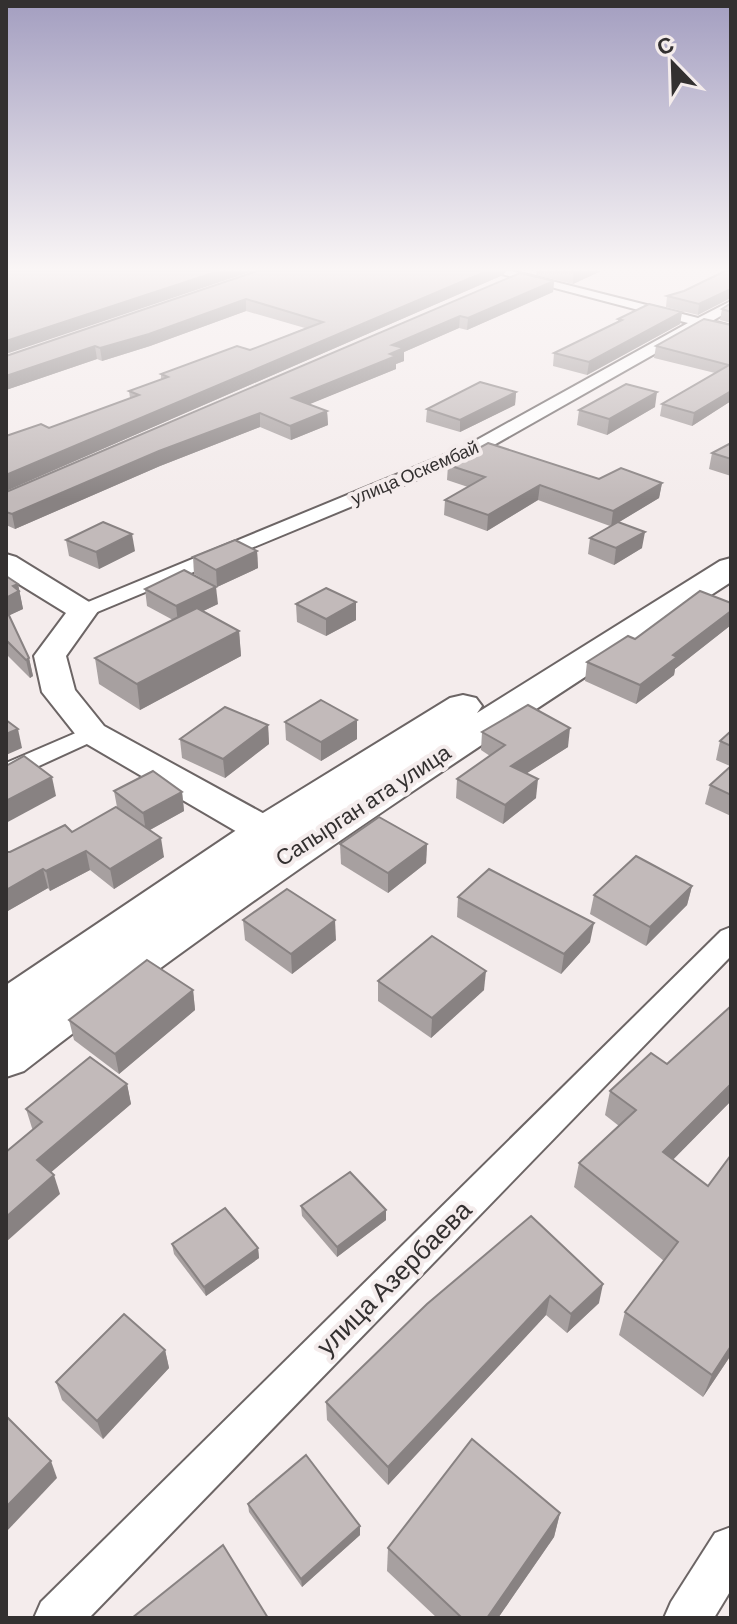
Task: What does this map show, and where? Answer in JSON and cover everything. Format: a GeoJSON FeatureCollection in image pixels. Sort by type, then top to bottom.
{"type":"FeatureCollection","features":[{"type":"Feature","properties":{"kind":"main road","name":"Сапырган ата улица"},"geometry":{"type":"LineString","coordinates":[[6,1011],[265,831],[731,536]]}},
{"type":"Feature","properties":{"kind":"main road","name":"Сапырган ата улица"},"geometry":{"type":"LineString","coordinates":[[6,1056],[84,995],[287,854],[731,568]]}},
{"type":"Feature","properties":{"kind":"street","name":"улица Оскембай"},"geometry":{"type":"LineString","coordinates":[[83,611],[472,450],[653,347]]}},
{"type":"Feature","properties":{"kind":"street"},"geometry":{"type":"LineString","coordinates":[[6,563],[83,611],[50,656],[59,692],[92,733],[265,831]]}},
{"type":"Feature","properties":{"kind":"street"},"geometry":{"type":"LineString","coordinates":[[6,773],[92,733]]}},
{"type":"Feature","properties":{"kind":"street","name":"улица Азербаева"},"geometry":{"type":"LineString","coordinates":[[57,1618],[731,938]]}},
{"type":"Feature","properties":{"kind":"street"},"geometry":{"type":"LineString","coordinates":[[687,1618],[731,1549]]}},
{"type":"Feature","properties":{"kind":"building"},"geometry":{"type":"Polygon","coordinates":[[[33,347],[93,347],[6,376],[6,356],[33,347]]]}},
{"type":"Feature","properties":{"kind":"building"},"geometry":{"type":"Polygon","coordinates":[[[235,347],[250,350],[258,347],[308,347],[6,475],[6,436],[41,424],[49,428],[139,395],[129,391],[168,377],[161,374],[235,347]]]}},
{"type":"Feature","properties":{"kind":"building"},"geometry":{"type":"Polygon","coordinates":[[[347,347],[404,348],[390,354],[396,356],[292,398],[327,411],[290,426],[260,413],[159,451],[12,514],[6,512],[6,492],[347,347]]]}},
{"type":"Feature","properties":{"kind":"building"},"geometry":{"type":"Polygon","coordinates":[[[567,347],[617,347],[589,362],[554,353],[567,347]]]}},
{"type":"Feature","properties":{"kind":"building"},"geometry":{"type":"Polygon","coordinates":[[[659,347],[731,347],[731,391],[694,413],[662,404],[729,365],[659,347]]]}},
{"type":"Feature","properties":{"kind":"building"},"geometry":{"type":"Polygon","coordinates":[[[480,382],[516,392],[460,420],[427,409],[480,382]]]}},
{"type":"Feature","properties":{"kind":"building"},"geometry":{"type":"Polygon","coordinates":[[[626,384],[657,392],[609,419],[579,410],[626,384]]]}},
{"type":"Feature","properties":{"kind":"building"},"geometry":{"type":"Polygon","coordinates":[[[488,443],[599,479],[621,468],[662,483],[613,511],[540,485],[488,515],[445,500],[485,477],[448,465],[488,443]]]}},
{"type":"Feature","properties":{"kind":"building"},"geometry":{"type":"Polygon","coordinates":[[[731,443],[731,459],[712,453],[731,443]]]}},
{"type":"Feature","properties":{"kind":"building"},"geometry":{"type":"Polygon","coordinates":[[[103,522],[132,534],[96,552],[66,540],[103,522]]]}},
{"type":"Feature","properties":{"kind":"building"},"geometry":{"type":"Polygon","coordinates":[[[618,522],[645,532],[616,548],[590,538],[618,522]]]}},
{"type":"Feature","properties":{"kind":"building"},"geometry":{"type":"Polygon","coordinates":[[[235,540],[257,551],[216,570],[193,557],[235,540]]]}},
{"type":"Feature","properties":{"kind":"building"},"geometry":{"type":"Polygon","coordinates":[[[184,570],[216,587],[176,606],[145,589],[184,570]]]}},
{"type":"Feature","properties":{"kind":"building"},"geometry":{"type":"Polygon","coordinates":[[[6,576],[18,584],[13,586],[19,591],[6,598],[6,576]]]}},
{"type":"Feature","properties":{"kind":"building"},"geometry":{"type":"Polygon","coordinates":[[[326,588],[356,602],[326,619],[296,604],[326,588]]]}},
{"type":"Feature","properties":{"kind":"building"},"geometry":{"type":"Polygon","coordinates":[[[700,591],[731,603],[731,611],[673,655],[677,657],[640,685],[587,662],[628,636],[635,639],[700,591]]]}},
{"type":"Feature","properties":{"kind":"building"},"geometry":{"type":"Polygon","coordinates":[[[197,608],[239,631],[137,684],[95,658],[197,608]]]}},
{"type":"Feature","properties":{"kind":"building"},"geometry":{"type":"Polygon","coordinates":[[[6,609],[29,658],[26,660],[6,640],[6,609]]]}},
{"type":"Feature","properties":{"kind":"building"},"geometry":{"type":"Polygon","coordinates":[[[321,700],[357,720],[321,742],[285,722],[321,700]]]}},
{"type":"Feature","properties":{"kind":"building"},"geometry":{"type":"Polygon","coordinates":[[[528,705],[570,728],[511,766],[538,779],[505,805],[457,779],[505,745],[482,732],[528,705]]]}},
{"type":"Feature","properties":{"kind":"building"},"geometry":{"type":"Polygon","coordinates":[[[225,707],[268,725],[223,759],[180,739],[225,707]]]}},
{"type":"Feature","properties":{"kind":"building"},"geometry":{"type":"Polygon","coordinates":[[[6,720],[18,729],[6,734],[6,720]]]}},
{"type":"Feature","properties":{"kind":"building"},"geometry":{"type":"Polygon","coordinates":[[[731,731],[731,746],[720,741],[731,731]]]}},
{"type":"Feature","properties":{"kind":"building"},"geometry":{"type":"Polygon","coordinates":[[[24,756],[52,777],[6,801],[6,766],[24,756]]]}},
{"type":"Feature","properties":{"kind":"building"},"geometry":{"type":"Polygon","coordinates":[[[731,766],[731,795],[710,785],[731,766]]]}},
{"type":"Feature","properties":{"kind":"building"},"geometry":{"type":"Polygon","coordinates":[[[153,771],[182,792],[143,813],[114,791],[153,771]]]}},
{"type":"Feature","properties":{"kind":"building"},"geometry":{"type":"Polygon","coordinates":[[[116,807],[161,838],[110,869],[86,851],[46,871],[43,869],[6,890],[6,852],[65,825],[72,832],[116,807]]]}},
{"type":"Feature","properties":{"kind":"building"},"geometry":{"type":"Polygon","coordinates":[[[379,817],[427,844],[388,873],[340,844],[379,817]]]}},
{"type":"Feature","properties":{"kind":"building"},"geometry":{"type":"Polygon","coordinates":[[[636,856],[692,886],[650,927],[594,895],[636,856]]]}},
{"type":"Feature","properties":{"kind":"building"},"geometry":{"type":"Polygon","coordinates":[[[489,869],[594,923],[564,954],[458,897],[489,869]]]}},
{"type":"Feature","properties":{"kind":"building"},"geometry":{"type":"Polygon","coordinates":[[[287,889],[335,920],[291,954],[243,920],[287,889]]]}},
{"type":"Feature","properties":{"kind":"building"},"geometry":{"type":"Polygon","coordinates":[[[432,936],[486,971],[432,1018],[378,981],[432,936]]]}},
{"type":"Feature","properties":{"kind":"building"},"geometry":{"type":"Polygon","coordinates":[[[147,960],[193,990],[115,1054],[69,1020],[147,960]]]}},
{"type":"Feature","properties":{"kind":"building"},"geometry":{"type":"Polygon","coordinates":[[[731,1006],[731,1084],[663,1152],[708,1186],[731,1155],[731,1346],[712,1375],[625,1312],[678,1242],[579,1163],[636,1110],[610,1091],[651,1053],[667,1064],[731,1006]]]}},
{"type":"Feature","properties":{"kind":"building"},"geometry":{"type":"Polygon","coordinates":[[[90,1057],[127,1084],[37,1160],[54,1175],[6,1217],[6,1152],[42,1122],[26,1109],[90,1057]]]}},
{"type":"Feature","properties":{"kind":"building"},"geometry":{"type":"Polygon","coordinates":[[[350,1172],[386,1210],[337,1247],[301,1206],[350,1172]]]}},
{"type":"Feature","properties":{"kind":"building"},"geometry":{"type":"Polygon","coordinates":[[[225,1208],[258,1248],[204,1287],[172,1244],[225,1208]]]}},
{"type":"Feature","properties":{"kind":"building"},"geometry":{"type":"Polygon","coordinates":[[[531,1216],[603,1284],[571,1314],[550,1296],[388,1467],[326,1402],[427,1304],[531,1216]]]}},
{"type":"Feature","properties":{"kind":"building"},"geometry":{"type":"Polygon","coordinates":[[[124,1314],[165,1350],[97,1421],[56,1382],[124,1314]]]}},
{"type":"Feature","properties":{"kind":"building"},"geometry":{"type":"Polygon","coordinates":[[[6,1416],[51,1461],[6,1507],[6,1416]]]}},
{"type":"Feature","properties":{"kind":"building"},"geometry":{"type":"Polygon","coordinates":[[[472,1439],[560,1513],[487,1618],[462,1618],[388,1548],[472,1439]]]}},
{"type":"Feature","properties":{"kind":"building"},"geometry":{"type":"Polygon","coordinates":[[[306,1455],[360,1526],[301,1579],[248,1504],[306,1455]]]}},
{"type":"Feature","properties":{"kind":"building"},"geometry":{"type":"Polygon","coordinates":[[[223,1545],[268,1618],[132,1618],[223,1545]]]}}]}
